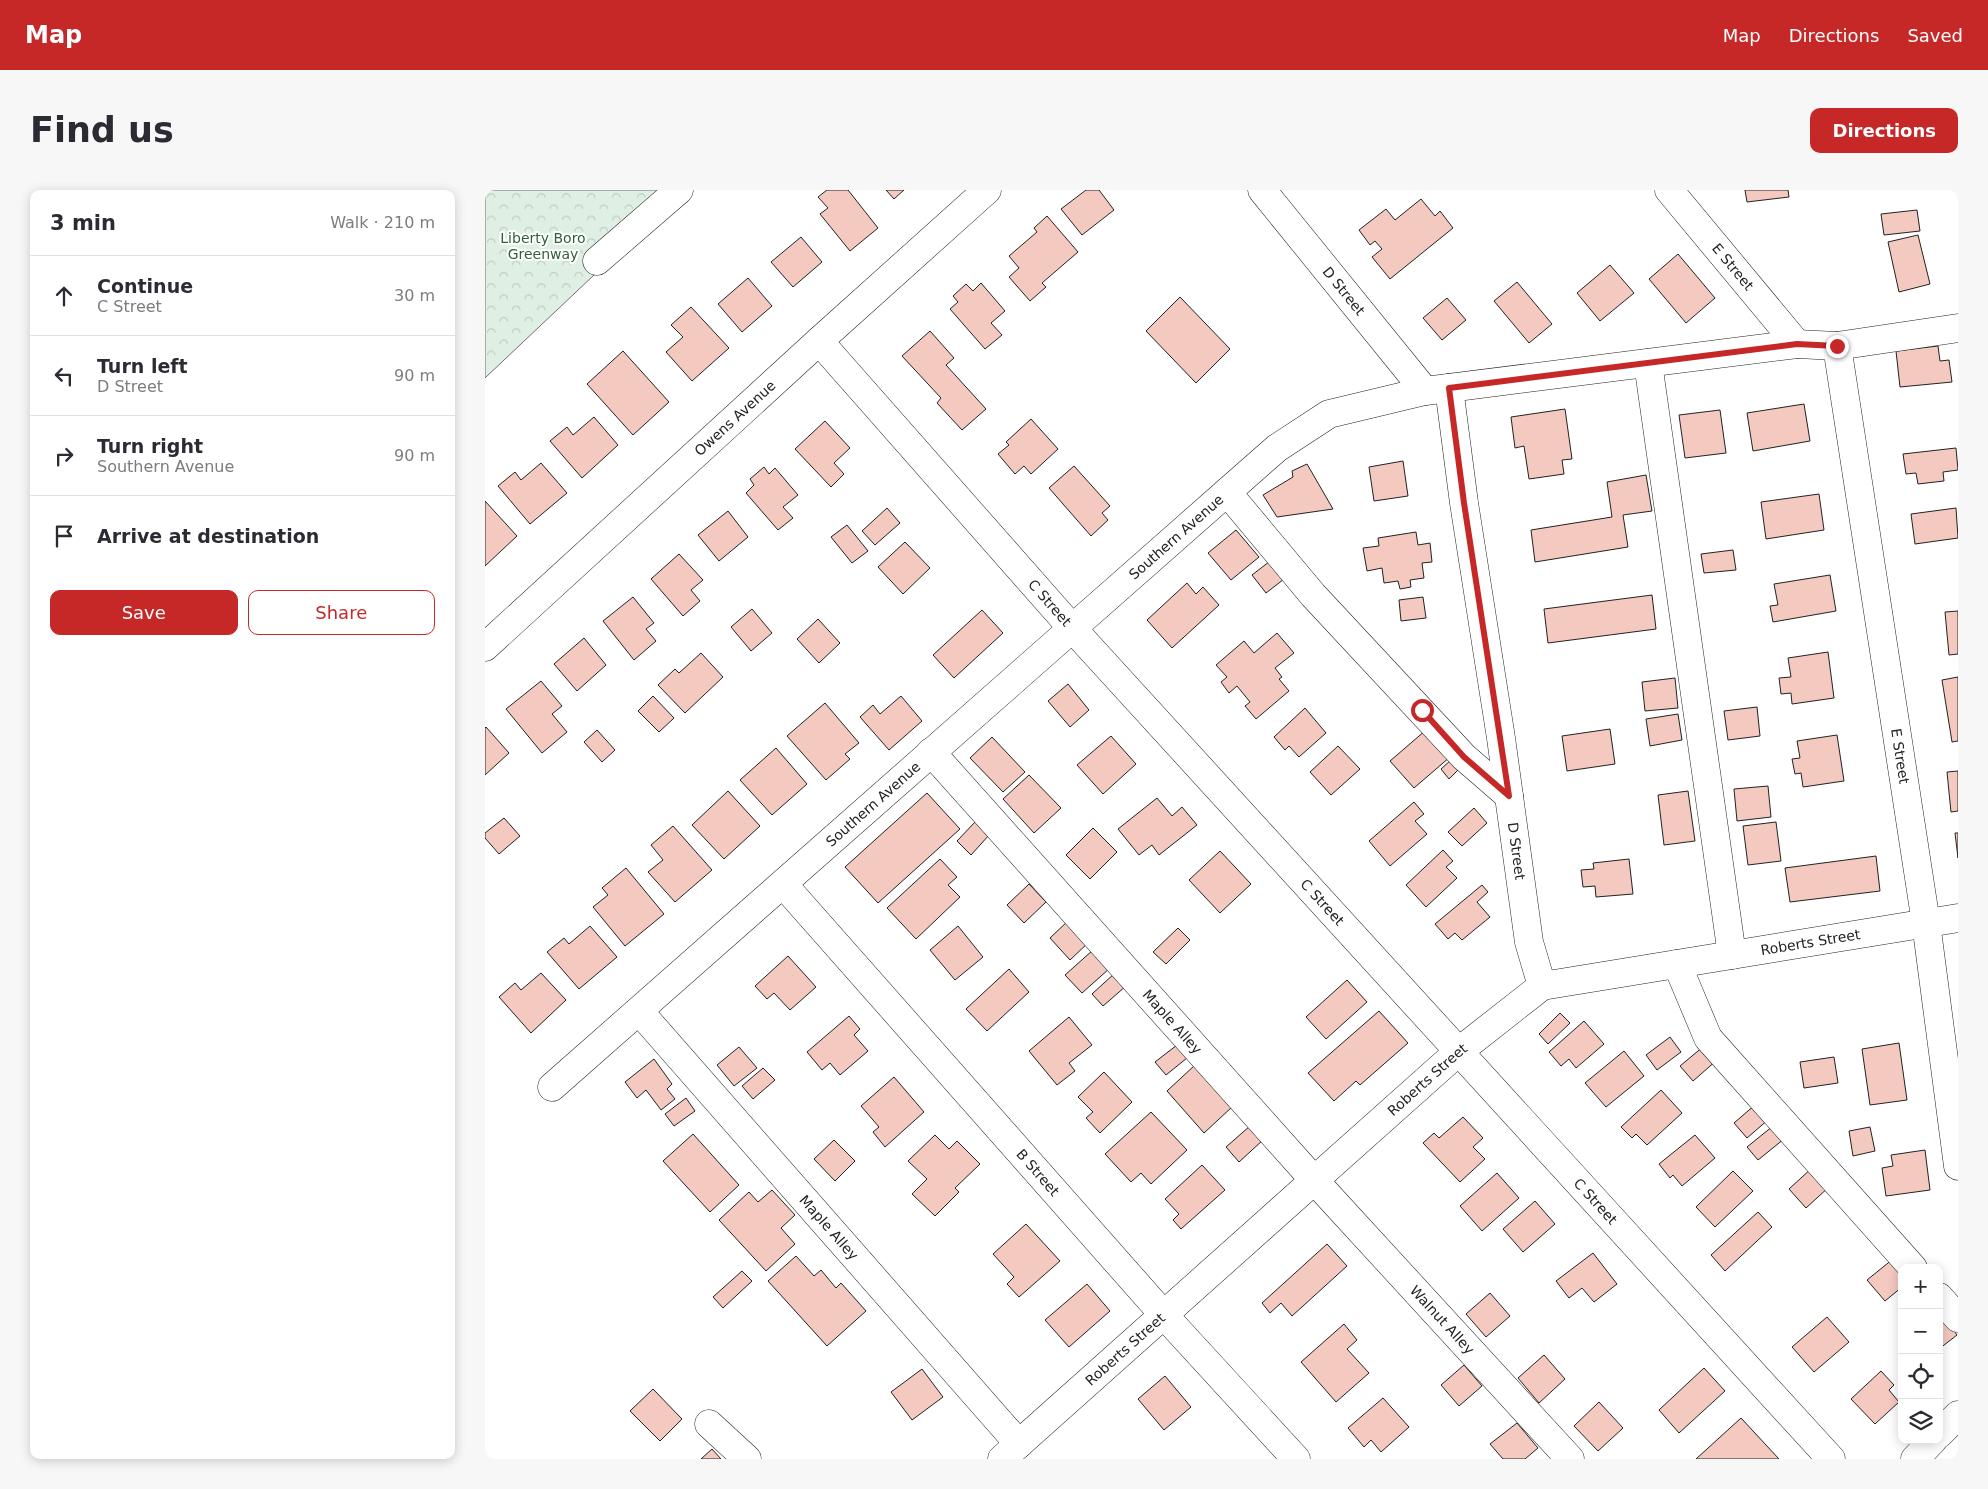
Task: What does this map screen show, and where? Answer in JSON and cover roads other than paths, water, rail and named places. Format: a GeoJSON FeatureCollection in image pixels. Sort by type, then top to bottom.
{"type":"FeatureCollection","features":[{"type":"Feature","properties":{"kind":"street"},"geometry":{"type":"LineString","coordinates":[[597,261],[679,190]]}},
{"type":"Feature","properties":{"kind":"street","name":"Owens Avenue"},"geometry":{"type":"LineString","coordinates":[[485,647],[987,190]]}},
{"type":"Feature","properties":{"kind":"street","name":"D Street"},"geometry":{"type":"LineString","coordinates":[[1262,190],[1437,390],[1464,503],[1509,796],[1529,942],[1541,986]]}},
{"type":"Feature","properties":{"kind":"street","name":"E Street"},"geometry":{"type":"LineString","coordinates":[[1669,190],[1797,344]]}},
{"type":"Feature","properties":{"kind":"street","name":"Southern Avenue"},"geometry":{"type":"LineString","coordinates":[[552,1086],[1277,448],[1329,414],[1437,390],[1797,344],[1837,346],[1958,328]]}},
{"type":"Feature","properties":{"kind":"street","name":"C Street"},"geometry":{"type":"LineString","coordinates":[[819,341],[1072,628],[1831,1459]]}},
{"type":"Feature","properties":{"kind":"street","name":"E Street"},"geometry":{"type":"LineString","coordinates":[[1837,346],[1926,923],[1958,1166]]}},
{"type":"Feature","properties":{"kind":"street"},"geometry":{"type":"LineString","coordinates":[[1648,363],[1732,955]]}},
{"type":"Feature","properties":{"kind":"street"},"geometry":{"type":"LineString","coordinates":[[1227,492],[1313,595],[1464,757],[1509,796]]}},
{"type":"Feature","properties":{"kind":"street","name":"Maple Alley"},"geometry":{"type":"LineString","coordinates":[[931,752],[1314,1180]]}},
{"type":"Feature","properties":{"kind":"street","name":"B Street"},"geometry":{"type":"LineString","coordinates":[[783,884],[1163,1314],[1296,1459]]}},
{"type":"Feature","properties":{"kind":"street","name":"Roberts Street"},"geometry":{"type":"LineString","coordinates":[[1010,1451],[1458,1052],[1541,986],[1958,918]]}},
{"type":"Feature","properties":{"kind":"street"},"geometry":{"type":"LineString","coordinates":[[1677,964],[1708,1038],[1909,1264]]}},
{"type":"Feature","properties":{"kind":"street","name":"Maple Alley"},"geometry":{"type":"LineString","coordinates":[[639,1011],[1010,1451]]}},
{"type":"Feature","properties":{"kind":"street","name":"Walnut Alley"},"geometry":{"type":"LineString","coordinates":[[1314,1180],[1570,1459]]}},
{"type":"Feature","properties":{"kind":"street"},"geometry":{"type":"LineString","coordinates":[[1943,1301],[1958,1318]]}},
{"type":"Feature","properties":{"kind":"street"},"geometry":{"type":"LineString","coordinates":[[1943,1430],[1958,1415]]}},
{"type":"Feature","properties":{"kind":"street"},"geometry":{"type":"LineString","coordinates":[[709,1424],[747,1459]]}},
{"type":"Feature","properties":{"kind":"street"},"geometry":{"type":"LineString","coordinates":[[1915,1459],[1929,1444]]}},
{"type":"Feature","properties":{"kind":"park label","name":"Liberty Boro Greenway"},"geometry":{"type":"Point","coordinates":[543,246]}}]}
